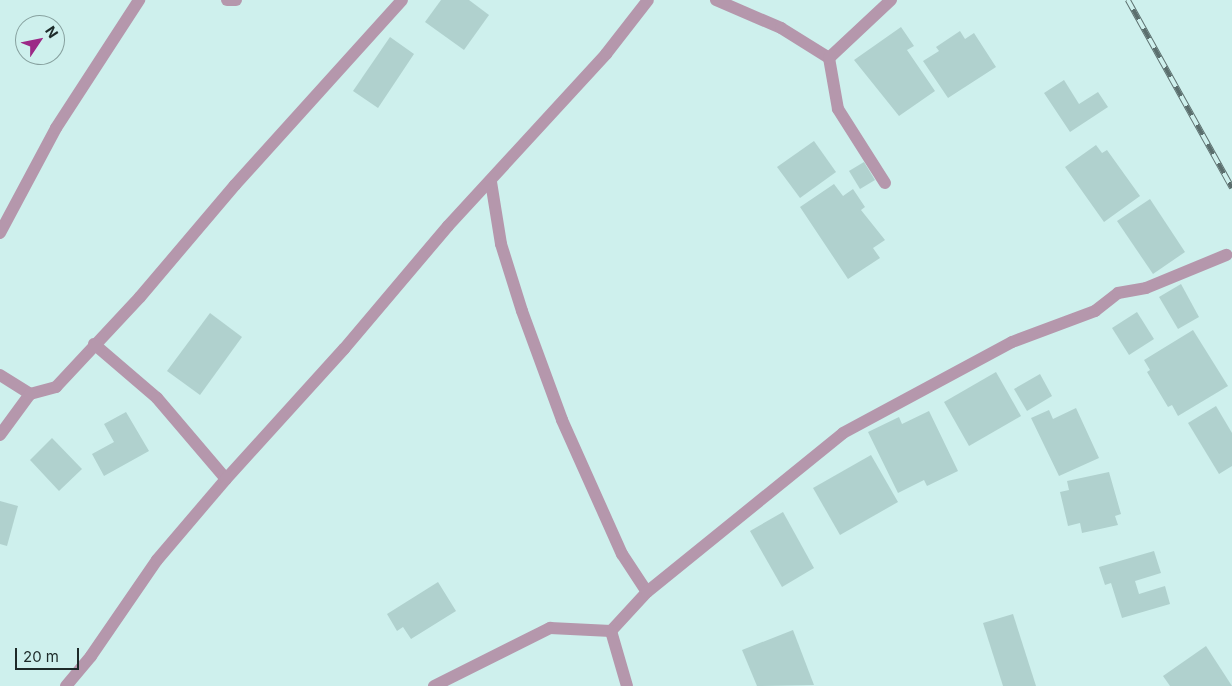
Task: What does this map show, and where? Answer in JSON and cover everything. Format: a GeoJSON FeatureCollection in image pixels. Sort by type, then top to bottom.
{"type":"FeatureCollection","features":[{"type":"Feature","properties":{"kind":"street"},"geometry":{"type":"LineString","coordinates":[[0,233],[56,128],[139,0]]}},
{"type":"Feature","properties":{"kind":"street"},"geometry":{"type":"LineString","coordinates":[[227,0],[236,0]]}},
{"type":"Feature","properties":{"kind":"street"},"geometry":{"type":"LineString","coordinates":[[0,435],[30,394],[56,387],[140,296],[235,185],[402,0]]}},
{"type":"Feature","properties":{"kind":"street"},"geometry":{"type":"LineString","coordinates":[[66,686],[91,656],[157,560],[226,479],[344,349],[448,226],[491,182],[516,150],[606,54],[648,0]]}},
{"type":"Feature","properties":{"kind":"street"},"geometry":{"type":"LineString","coordinates":[[716,0],[781,28],[829,58],[838,109],[885,183]]}},
{"type":"Feature","properties":{"kind":"street"},"geometry":{"type":"LineString","coordinates":[[829,58],[891,0]]}},
{"type":"Feature","properties":{"kind":"street"},"geometry":{"type":"LineString","coordinates":[[491,182],[501,244],[522,311],[562,420],[622,554],[647,592]]}},
{"type":"Feature","properties":{"kind":"street"},"geometry":{"type":"LineString","coordinates":[[611,631],[647,592],[843,433],[1012,342],[1095,311],[1118,293],[1146,288],[1226,255]]}},
{"type":"Feature","properties":{"kind":"street"},"geometry":{"type":"LineString","coordinates":[[94,344],[157,398],[226,479]]}},
{"type":"Feature","properties":{"kind":"street"},"geometry":{"type":"LineString","coordinates":[[0,375],[30,394]]}},
{"type":"Feature","properties":{"kind":"street"},"geometry":{"type":"LineString","coordinates":[[434,686],[550,628],[611,631]]}},
{"type":"Feature","properties":{"kind":"street"},"geometry":{"type":"LineString","coordinates":[[611,631],[627,686]]}},
{"type":"Feature","properties":{"kind":"building"},"geometry":{"type":"Polygon","coordinates":[[[441,0],[469,0],[489,15],[464,50],[425,22],[441,0]]]}},
{"type":"Feature","properties":{"kind":"building"},"geometry":{"type":"Polygon","coordinates":[[[901,27],[914,46],[907,50],[935,91],[899,116],[854,60],[901,27]]]}},
{"type":"Feature","properties":{"kind":"building"},"geometry":{"type":"Polygon","coordinates":[[[960,31],[965,39],[974,33],[996,67],[948,98],[923,61],[939,51],[936,47],[960,31]]]}},
{"type":"Feature","properties":{"kind":"building"},"geometry":{"type":"Polygon","coordinates":[[[390,37],[414,54],[378,108],[353,91],[390,37]]]}},
{"type":"Feature","properties":{"kind":"building"},"geometry":{"type":"Polygon","coordinates":[[[1064,80],[1079,104],[1098,92],[1108,107],[1070,132],[1044,93],[1064,80]]]}},
{"type":"Feature","properties":{"kind":"building"},"geometry":{"type":"Polygon","coordinates":[[[814,141],[836,172],[800,198],[777,167],[814,141]]]}},
{"type":"Feature","properties":{"kind":"building"},"geometry":{"type":"Polygon","coordinates":[[[1096,145],[1102,153],[1107,150],[1140,196],[1104,222],[1065,167],[1096,145]]]}},
{"type":"Feature","properties":{"kind":"building"},"geometry":{"type":"Polygon","coordinates":[[[864,162],[875,180],[860,189],[849,171],[864,162]]]}},
{"type":"Feature","properties":{"kind":"building"},"geometry":{"type":"Polygon","coordinates":[[[834,184],[843,196],[853,189],[865,207],[861,210],[885,240],[873,248],[880,258],[848,279],[800,207],[834,184]]]}},
{"type":"Feature","properties":{"kind":"building"},"geometry":{"type":"Polygon","coordinates":[[[1150,199],[1185,252],[1153,274],[1117,221],[1150,199]]]}},
{"type":"Feature","properties":{"kind":"building"},"geometry":{"type":"Polygon","coordinates":[[[1181,284],[1199,317],[1178,329],[1159,297],[1181,284]]]}},
{"type":"Feature","properties":{"kind":"building"},"geometry":{"type":"Polygon","coordinates":[[[1137,312],[1154,339],[1129,355],[1112,328],[1137,312]]]}},
{"type":"Feature","properties":{"kind":"building"},"geometry":{"type":"Polygon","coordinates":[[[210,313],[242,337],[200,395],[167,371],[210,313]]]}},
{"type":"Feature","properties":{"kind":"building"},"geometry":{"type":"Polygon","coordinates":[[[1193,330],[1228,386],[1178,416],[1172,405],[1168,407],[1147,372],[1150,370],[1144,360],[1193,330]]]}},
{"type":"Feature","properties":{"kind":"building"},"geometry":{"type":"Polygon","coordinates":[[[996,372],[1021,416],[969,446],[944,402],[996,372]]]}},
{"type":"Feature","properties":{"kind":"building"},"geometry":{"type":"Polygon","coordinates":[[[1040,374],[1052,396],[1027,411],[1014,389],[1040,374]]]}},
{"type":"Feature","properties":{"kind":"building"},"geometry":{"type":"Polygon","coordinates":[[[1216,406],[1232,433],[1232,466],[1219,474],[1188,423],[1216,406]]]}},
{"type":"Feature","properties":{"kind":"building"},"geometry":{"type":"Polygon","coordinates":[[[1076,408],[1099,458],[1059,476],[1031,418],[1049,410],[1053,419],[1076,408]]]}},
{"type":"Feature","properties":{"kind":"building"},"geometry":{"type":"Polygon","coordinates":[[[929,411],[958,471],[927,486],[924,480],[898,493],[868,432],[899,417],[902,424],[929,411]]]}},
{"type":"Feature","properties":{"kind":"building"},"geometry":{"type":"Polygon","coordinates":[[[126,412],[149,451],[104,476],[92,454],[114,442],[104,424],[126,412]]]}},
{"type":"Feature","properties":{"kind":"building"},"geometry":{"type":"Polygon","coordinates":[[[52,438],[82,469],[59,491],[30,460],[52,438]]]}},
{"type":"Feature","properties":{"kind":"building"},"geometry":{"type":"Polygon","coordinates":[[[871,455],[898,502],[840,535],[813,488],[871,455]]]}},
{"type":"Feature","properties":{"kind":"building"},"geometry":{"type":"Polygon","coordinates":[[[1109,472],[1121,514],[1115,516],[1118,525],[1082,533],[1080,523],[1068,526],[1060,492],[1069,490],[1067,481],[1109,472]]]}},
{"type":"Feature","properties":{"kind":"building"},"geometry":{"type":"Polygon","coordinates":[[[0,501],[18,506],[7,546],[0,544],[0,501]]]}},
{"type":"Feature","properties":{"kind":"building"},"geometry":{"type":"Polygon","coordinates":[[[783,512],[814,568],[782,587],[750,531],[783,512]]]}},
{"type":"Feature","properties":{"kind":"building"},"geometry":{"type":"Polygon","coordinates":[[[1154,551],[1161,573],[1135,581],[1139,594],[1165,586],[1170,604],[1122,618],[1111,583],[1105,585],[1099,567],[1154,551]]]}},
{"type":"Feature","properties":{"kind":"building"},"geometry":{"type":"Polygon","coordinates":[[[438,582],[456,611],[411,639],[403,627],[397,631],[387,614],[438,582]]]}},
{"type":"Feature","properties":{"kind":"building"},"geometry":{"type":"Polygon","coordinates":[[[1013,614],[1036,686],[1003,686],[983,623],[1013,614]]]}},
{"type":"Feature","properties":{"kind":"building"},"geometry":{"type":"Polygon","coordinates":[[[793,630],[814,685],[757,686],[742,650],[793,630]]]}},
{"type":"Feature","properties":{"kind":"building"},"geometry":{"type":"Polygon","coordinates":[[[1206,646],[1232,686],[1170,686],[1163,676],[1206,646]]]}},
{"type":"Feature","properties":{"kind":"railway"},"geometry":{"type":"LineString","coordinates":[[1128,0],[1232,188]]}}]}
